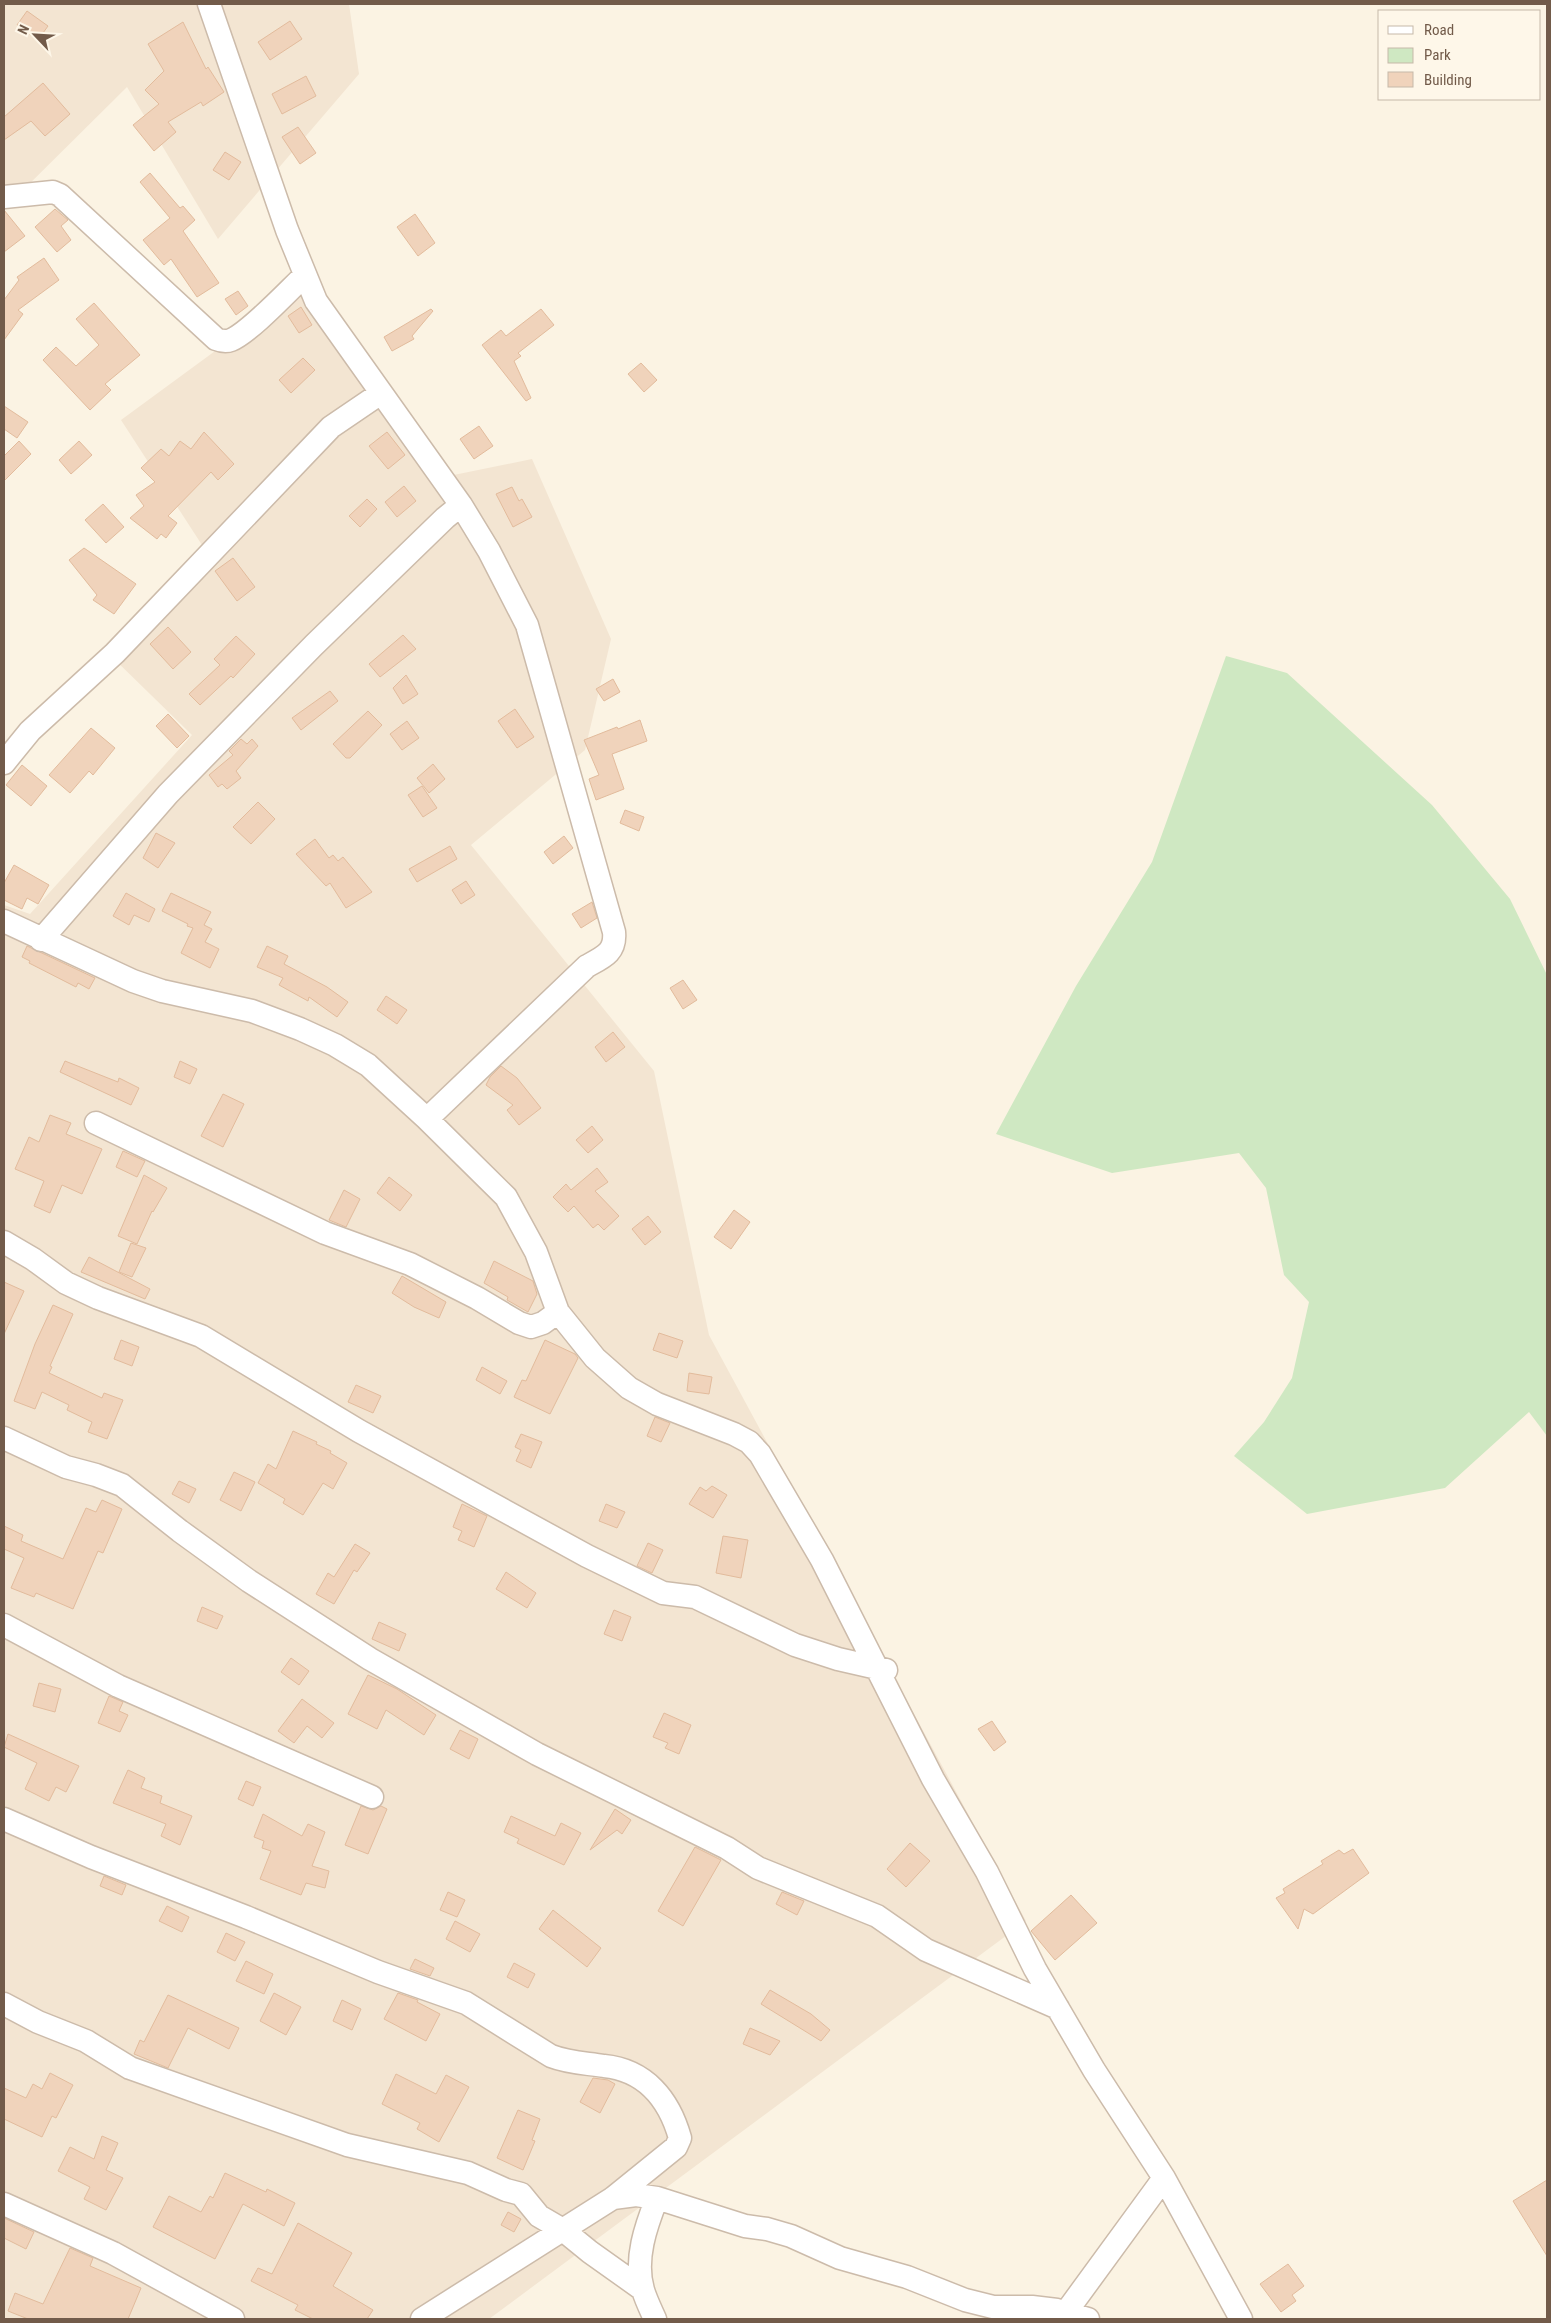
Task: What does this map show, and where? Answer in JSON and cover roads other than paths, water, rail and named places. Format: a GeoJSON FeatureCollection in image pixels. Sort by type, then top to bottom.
{"type":"FeatureCollection","features":[{"type":"Feature","properties":{"kind":"street"},"geometry":{"type":"LineString","coordinates":[[209,4],[305,275],[316,301],[461,505],[490,551],[527,625],[612,924],[615,944],[609,952],[587,966],[427,1119]]}},
{"type":"Feature","properties":{"kind":"street"},"geometry":{"type":"LineString","coordinates":[[4,197],[53,192],[60,195],[220,341],[231,340],[244,331],[305,275]]}},
{"type":"Feature","properties":{"kind":"street"},"geometry":{"type":"LineString","coordinates":[[4,763],[30,732],[115,653],[331,427],[381,393]]}},
{"type":"Feature","properties":{"kind":"street"},"geometry":{"type":"LineString","coordinates":[[41,940],[168,794],[314,645],[445,518],[461,505]]}},
{"type":"Feature","properties":{"kind":"street"},"geometry":{"type":"LineString","coordinates":[[4,922],[133,981],[162,991],[252,1011],[335,1045],[368,1065],[427,1119],[506,1197],[536,1252],[558,1312],[595,1358],[629,1388],[657,1404],[750,1442],[760,1454],[884,1670],[933,1779],[987,1872],[1035,1969],[1094,2070],[1164,2178],[1241,2319]]}},
{"type":"Feature","properties":{"kind":"street"},"geometry":{"type":"LineString","coordinates":[[96,1123],[325,1233],[410,1264],[476,1298],[519,1323],[531,1327],[543,1323],[558,1312]]}},
{"type":"Feature","properties":{"kind":"street"},"geometry":{"type":"LineString","coordinates":[[4,1242],[33,1259],[66,1283],[98,1298],[201,1336],[359,1431],[587,1556],[663,1593],[696,1597],[795,1645],[838,1659],[884,1670]]}},
{"type":"Feature","properties":{"kind":"street"},"geometry":{"type":"LineString","coordinates":[[4,1438],[66,1467],[96,1475],[122,1485],[180,1531],[249,1581],[370,1659],[537,1754],[727,1848],[758,1868],[877,1916],[926,1950],[1058,2008]]}},
{"type":"Feature","properties":{"kind":"street"},"geometry":{"type":"LineString","coordinates":[[4,1625],[118,1686],[372,1797]]}},
{"type":"Feature","properties":{"kind":"street"},"geometry":{"type":"LineString","coordinates":[[4,1820],[91,1857],[236,1913],[378,1972],[466,2003],[551,2056],[566,2062],[624,2069],[644,2079],[654,2088],[664,2102],[680,2138],[676,2147],[613,2198],[422,2319]]}},
{"type":"Feature","properties":{"kind":"street"},"geometry":{"type":"LineString","coordinates":[[4,2004],[38,2022],[86,2041],[130,2068],[348,2145],[441,2166],[521,2194],[539,2216],[563,2230],[642,2289]]}},
{"type":"Feature","properties":{"kind":"street"},"geometry":{"type":"LineString","coordinates":[[1064,2316],[1164,2178]]}},
{"type":"Feature","properties":{"kind":"street"},"geometry":{"type":"LineString","coordinates":[[613,2198],[636,2195],[657,2198],[745,2226],[767,2229],[792,2236],[840,2258],[907,2277],[966,2300],[993,2307],[1032,2308],[1064,2316],[1088,2319]]}},
{"type":"Feature","properties":{"kind":"street"},"geometry":{"type":"LineString","coordinates":[[655,2319],[642,2289],[640,2258],[648,2220],[657,2198]]}},
{"type":"Feature","properties":{"kind":"street"},"geometry":{"type":"LineString","coordinates":[[4,2204],[113,2254],[233,2319]]}}]}
